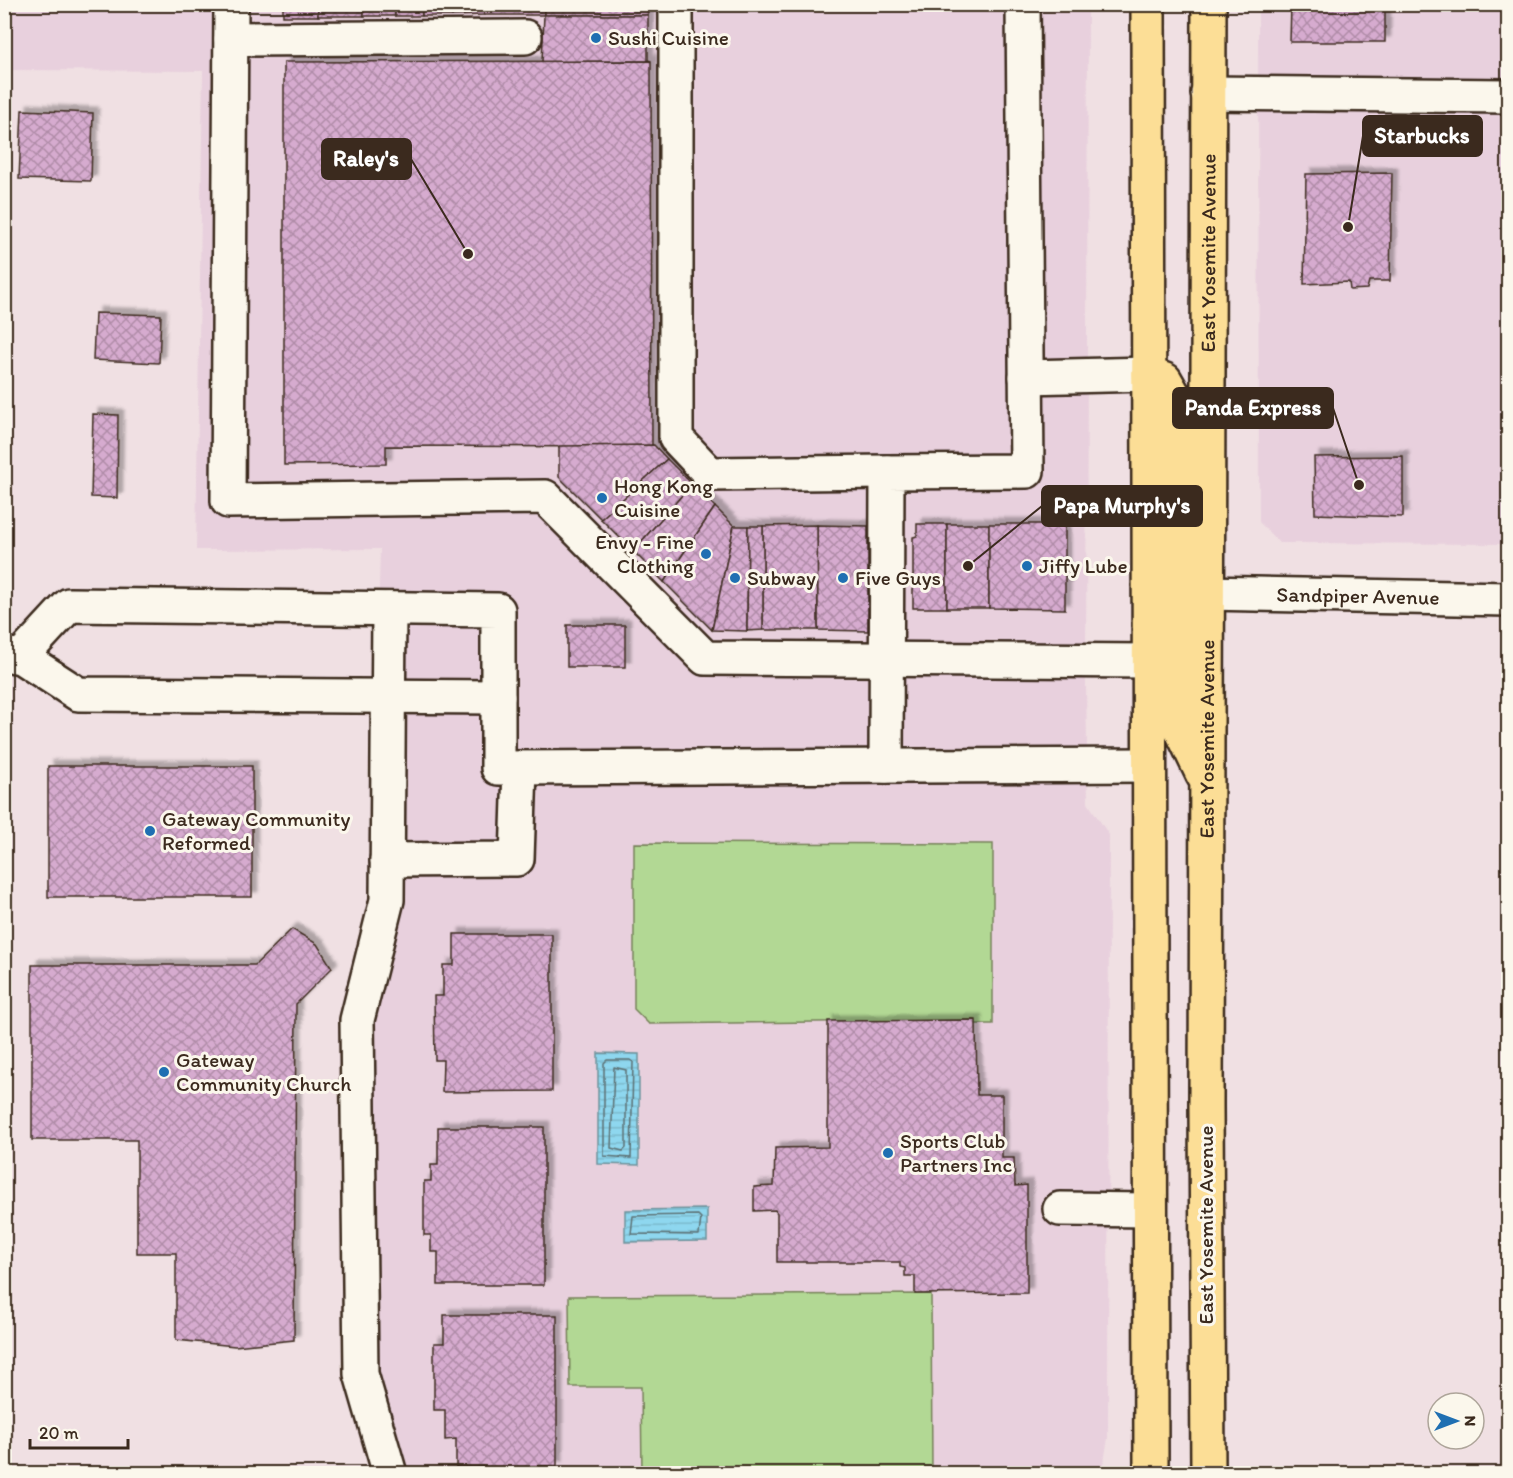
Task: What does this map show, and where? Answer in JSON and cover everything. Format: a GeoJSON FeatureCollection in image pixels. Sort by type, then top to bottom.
{"type":"FeatureCollection","features":[{"type":"Feature","properties":{"kind":"main road"},"geometry":{"type":"LineString","coordinates":[[1148,4],[1151,1473]]}},
{"type":"Feature","properties":{"kind":"main road","name":"East Yosemite Avenue"},"geometry":{"type":"LineString","coordinates":[[1208,1473],[1206,593],[1209,4]]}},
{"type":"Feature","properties":{"kind":"main road"},"geometry":{"type":"LineString","coordinates":[[1149,374],[1166,380],[1177,401],[1177,721],[1206,782]]}},
{"type":"Feature","properties":{"kind":"street"},"geometry":{"type":"LineString","coordinates":[[231,4],[228,501],[545,497],[705,657],[1149,661]]}},
{"type":"Feature","properties":{"kind":"street"},"geometry":{"type":"LineString","coordinates":[[676,4],[676,438],[710,474],[1028,471],[1023,4]]}},
{"type":"Feature","properties":{"kind":"street"},"geometry":{"type":"LineString","coordinates":[[231,39],[525,37]]}},
{"type":"Feature","properties":{"kind":"street"},"geometry":{"type":"LineString","coordinates":[[1208,93],[1509,96]]}},
{"type":"Feature","properties":{"kind":"street"},"geometry":{"type":"LineString","coordinates":[[1026,377],[1149,374]]}},
{"type":"Feature","properties":{"kind":"street"},"geometry":{"type":"LineString","coordinates":[[886,766],[887,472]]}},
{"type":"Feature","properties":{"kind":"street","name":"Sandpiper Avenue"},"geometry":{"type":"LineString","coordinates":[[1206,593],[1509,599]]}},
{"type":"Feature","properties":{"kind":"street"},"geometry":{"type":"LineString","coordinates":[[498,697],[78,693],[13,656],[69,606],[498,610],[498,697],[498,768],[1149,765]]}},
{"type":"Feature","properties":{"kind":"street"},"geometry":{"type":"LineString","coordinates":[[389,609],[387,900],[357,1020],[361,1374],[390,1473]]}},
{"type":"Feature","properties":{"kind":"street"},"geometry":{"type":"LineString","coordinates":[[387,860],[517,859],[520,768]]}},
{"type":"Feature","properties":{"kind":"street"},"geometry":{"type":"LineString","coordinates":[[1060,1209],[1150,1210]]}},
{"type":"Feature","properties":{"kind":"shaded area"},"geometry":{"type":"Polygon","coordinates":[[[5,5],[1088,5],[1086,685],[1088,803],[1109,835],[1108,1438],[1102,1473],[375,1473],[367,1026],[380,549],[196,550],[203,71],[5,70],[5,5]]]}},
{"type":"Feature","properties":{"kind":"shaded area"},"geometry":{"type":"Polygon","coordinates":[[[1258,5],[1508,5],[1508,544],[1279,543],[1259,522],[1258,5]]]}},
{"type":"Feature","properties":{"kind":"green space"},"geometry":{"type":"Polygon","coordinates":[[[634,843],[993,844],[993,1024],[976,1024],[975,1020],[649,1024],[634,1009],[634,843]]]}},
{"type":"Feature","properties":{"kind":"green space"},"geometry":{"type":"Polygon","coordinates":[[[931,1294],[932,1473],[642,1473],[641,1387],[570,1387],[569,1296],[931,1294]]]}},
{"type":"Feature","properties":{"kind":"water"},"geometry":{"type":"Polygon","coordinates":[[[598,1053],[639,1054],[639,1165],[598,1164],[598,1053]]]}},
{"type":"Feature","properties":{"kind":"water"},"geometry":{"type":"Polygon","coordinates":[[[707,1209],[707,1241],[625,1242],[625,1210],[707,1209]]]}},
{"type":"Feature","properties":{"kind":"building"},"geometry":{"type":"Polygon","coordinates":[[[283,4],[318,4],[318,16],[283,16],[283,4]]]}},
{"type":"Feature","properties":{"kind":"building"},"geometry":{"type":"Polygon","coordinates":[[[318,4],[364,4],[364,16],[318,16],[318,4]]]}},
{"type":"Feature","properties":{"kind":"building"},"geometry":{"type":"Polygon","coordinates":[[[364,4],[395,4],[395,16],[364,16],[364,4]]]}},
{"type":"Feature","properties":{"kind":"building"},"geometry":{"type":"Polygon","coordinates":[[[395,4],[422,4],[422,16],[395,16],[395,4]]]}},
{"type":"Feature","properties":{"kind":"building"},"geometry":{"type":"Polygon","coordinates":[[[422,4],[452,4],[452,16],[422,16],[422,4]]]}},
{"type":"Feature","properties":{"kind":"building"},"geometry":{"type":"Polygon","coordinates":[[[452,4],[484,4],[484,15],[452,16],[452,4]]]}},
{"type":"Feature","properties":{"kind":"building"},"geometry":{"type":"Polygon","coordinates":[[[484,4],[544,4],[544,15],[484,15],[484,4]]]}},
{"type":"Feature","properties":{"kind":"building"},"geometry":{"type":"Polygon","coordinates":[[[544,4],[648,4],[648,15],[544,15],[544,4]]]}},
{"type":"Feature","properties":{"kind":"building"},"geometry":{"type":"Polygon","coordinates":[[[1291,4],[1385,4],[1385,42],[1290,42],[1291,4]]]}},
{"type":"Feature","properties":{"kind":"building","name":"Sushi Cuisine"},"geometry":{"type":"Polygon","coordinates":[[[544,15],[648,15],[648,60],[651,61],[542,62],[544,15]]]}},
{"type":"Feature","properties":{"kind":"building"},"geometry":{"type":"Polygon","coordinates":[[[651,61],[652,447],[386,446],[386,464],[284,465],[284,62],[651,61]]]}},
{"type":"Feature","properties":{"kind":"building"},"geometry":{"type":"Polygon","coordinates":[[[22,110],[93,113],[91,181],[19,179],[22,110]]]}},
{"type":"Feature","properties":{"kind":"building"},"geometry":{"type":"Polygon","coordinates":[[[1392,173],[1390,281],[1369,281],[1367,289],[1350,290],[1349,282],[1304,284],[1306,174],[1392,173]]]}},
{"type":"Feature","properties":{"kind":"building"},"geometry":{"type":"Polygon","coordinates":[[[95,313],[161,315],[159,363],[93,360],[95,313]]]}},
{"type":"Feature","properties":{"kind":"building"},"geometry":{"type":"Polygon","coordinates":[[[93,414],[118,415],[117,498],[91,497],[93,414]]]}},
{"type":"Feature","properties":{"kind":"building","name":"Hong Kong Cuisine"},"geometry":{"type":"Polygon","coordinates":[[[654,445],[667,459],[601,519],[559,477],[559,446],[654,445]]]}},
{"type":"Feature","properties":{"kind":"building"},"geometry":{"type":"Polygon","coordinates":[[[1403,456],[1403,517],[1315,514],[1314,457],[1403,456]]]}},
{"type":"Feature","properties":{"kind":"building"},"geometry":{"type":"Polygon","coordinates":[[[667,459],[692,484],[633,551],[601,519],[667,459]]]}},
{"type":"Feature","properties":{"kind":"building"},"geometry":{"type":"Polygon","coordinates":[[[692,484],[715,507],[664,582],[633,551],[692,484]]]}},
{"type":"Feature","properties":{"kind":"building","name":"Envy - Fine Clothing"},"geometry":{"type":"Polygon","coordinates":[[[715,507],[734,526],[712,630],[664,582],[715,507]]]}},
{"type":"Feature","properties":{"kind":"building"},"geometry":{"type":"Polygon","coordinates":[[[917,524],[947,524],[947,608],[913,608],[913,537],[917,536],[917,524]]]}},
{"type":"Feature","properties":{"kind":"building"},"geometry":{"type":"Polygon","coordinates":[[[947,524],[989,524],[989,608],[947,608],[947,524]]]}},
{"type":"Feature","properties":{"kind":"building","name":"Jiffy Lube"},"geometry":{"type":"Polygon","coordinates":[[[989,524],[1065,524],[1065,609],[989,608],[989,524]]]}},
{"type":"Feature","properties":{"kind":"building","name":"Five Guys"},"geometry":{"type":"Polygon","coordinates":[[[817,525],[868,526],[868,631],[818,630],[817,525]]]}},
{"type":"Feature","properties":{"kind":"building"},"geometry":{"type":"Polygon","coordinates":[[[817,525],[818,630],[763,630],[763,526],[817,525]]]}},
{"type":"Feature","properties":{"kind":"building","name":"Subway"},"geometry":{"type":"Polygon","coordinates":[[[734,526],[748,526],[747,631],[712,630],[734,526]]]}},
{"type":"Feature","properties":{"kind":"building"},"geometry":{"type":"Polygon","coordinates":[[[748,526],[763,526],[763,630],[747,631],[748,526]]]}},
{"type":"Feature","properties":{"kind":"building"},"geometry":{"type":"Polygon","coordinates":[[[567,625],[625,625],[625,667],[567,667],[567,625]]]}},
{"type":"Feature","properties":{"kind":"building","name":"Gateway Community Reformed"},"geometry":{"type":"Polygon","coordinates":[[[48,766],[252,766],[252,897],[48,897],[48,766]]]}},
{"type":"Feature","properties":{"kind":"building","name":"Gateway Community Church"},"geometry":{"type":"Polygon","coordinates":[[[292,929],[317,944],[332,968],[296,1004],[294,1340],[235,1346],[176,1340],[176,1253],[137,1253],[137,1140],[32,1140],[32,965],[255,965],[292,929]]]}},
{"type":"Feature","properties":{"kind":"building"},"geometry":{"type":"Polygon","coordinates":[[[454,934],[552,934],[552,1091],[442,1092],[443,1060],[435,1060],[434,996],[443,996],[443,965],[454,965],[454,934]]]}},
{"type":"Feature","properties":{"kind":"building","name":"Sports Club Partners Inc"},"geometry":{"type":"Polygon","coordinates":[[[976,1020],[977,1095],[1002,1095],[1002,1158],[1014,1158],[1015,1186],[1027,1185],[1027,1293],[915,1294],[915,1276],[905,1276],[905,1268],[900,1267],[900,1262],[777,1262],[777,1213],[775,1210],[754,1211],[754,1187],[774,1186],[775,1148],[828,1147],[828,1021],[976,1020]]]}},
{"type":"Feature","properties":{"kind":"building"},"geometry":{"type":"Polygon","coordinates":[[[438,1127],[544,1127],[544,1285],[438,1285],[438,1252],[431,1252],[431,1235],[424,1235],[424,1181],[431,1181],[431,1165],[438,1165],[438,1127]]]}},
{"type":"Feature","properties":{"kind":"building"},"geometry":{"type":"Polygon","coordinates":[[[444,1315],[557,1315],[557,1466],[531,1466],[531,1474],[483,1474],[483,1467],[456,1467],[456,1439],[445,1440],[445,1410],[434,1410],[434,1343],[444,1343],[444,1315]]]}},
{"type":"Feature","properties":{"kind":"place","name":"Sushi Cuisine"},"geometry":{"type":"Point","coordinates":[596,38]}},
{"type":"Feature","properties":{"kind":"place","name":"Starbucks"},"geometry":{"type":"Point","coordinates":[1348,227]}},
{"type":"Feature","properties":{"kind":"place","name":"Raley's"},"geometry":{"type":"Point","coordinates":[468,254]}},
{"type":"Feature","properties":{"kind":"place","name":"Panda Express"},"geometry":{"type":"Point","coordinates":[1359,485]}},
{"type":"Feature","properties":{"kind":"place","name":"Hong Kong Cuisine"},"geometry":{"type":"Point","coordinates":[602,498]}},
{"type":"Feature","properties":{"kind":"place","name":"Envy - Fine Clothing"},"geometry":{"type":"Point","coordinates":[706,554]}},
{"type":"Feature","properties":{"kind":"place","name":"Papa Murphy's"},"geometry":{"type":"Point","coordinates":[968,566]}},
{"type":"Feature","properties":{"kind":"place","name":"Jiffy Lube"},"geometry":{"type":"Point","coordinates":[1027,566]}},
{"type":"Feature","properties":{"kind":"place","name":"Subway"},"geometry":{"type":"Point","coordinates":[735,578]}},
{"type":"Feature","properties":{"kind":"place","name":"Five Guys"},"geometry":{"type":"Point","coordinates":[843,578]}},
{"type":"Feature","properties":{"kind":"place","name":"Gateway Community Reformed"},"geometry":{"type":"Point","coordinates":[150,831]}},
{"type":"Feature","properties":{"kind":"place","name":"Gateway Community Church"},"geometry":{"type":"Point","coordinates":[164,1072]}},
{"type":"Feature","properties":{"kind":"place","name":"Sports Club Partners Inc"},"geometry":{"type":"Point","coordinates":[888,1153]}}]}
